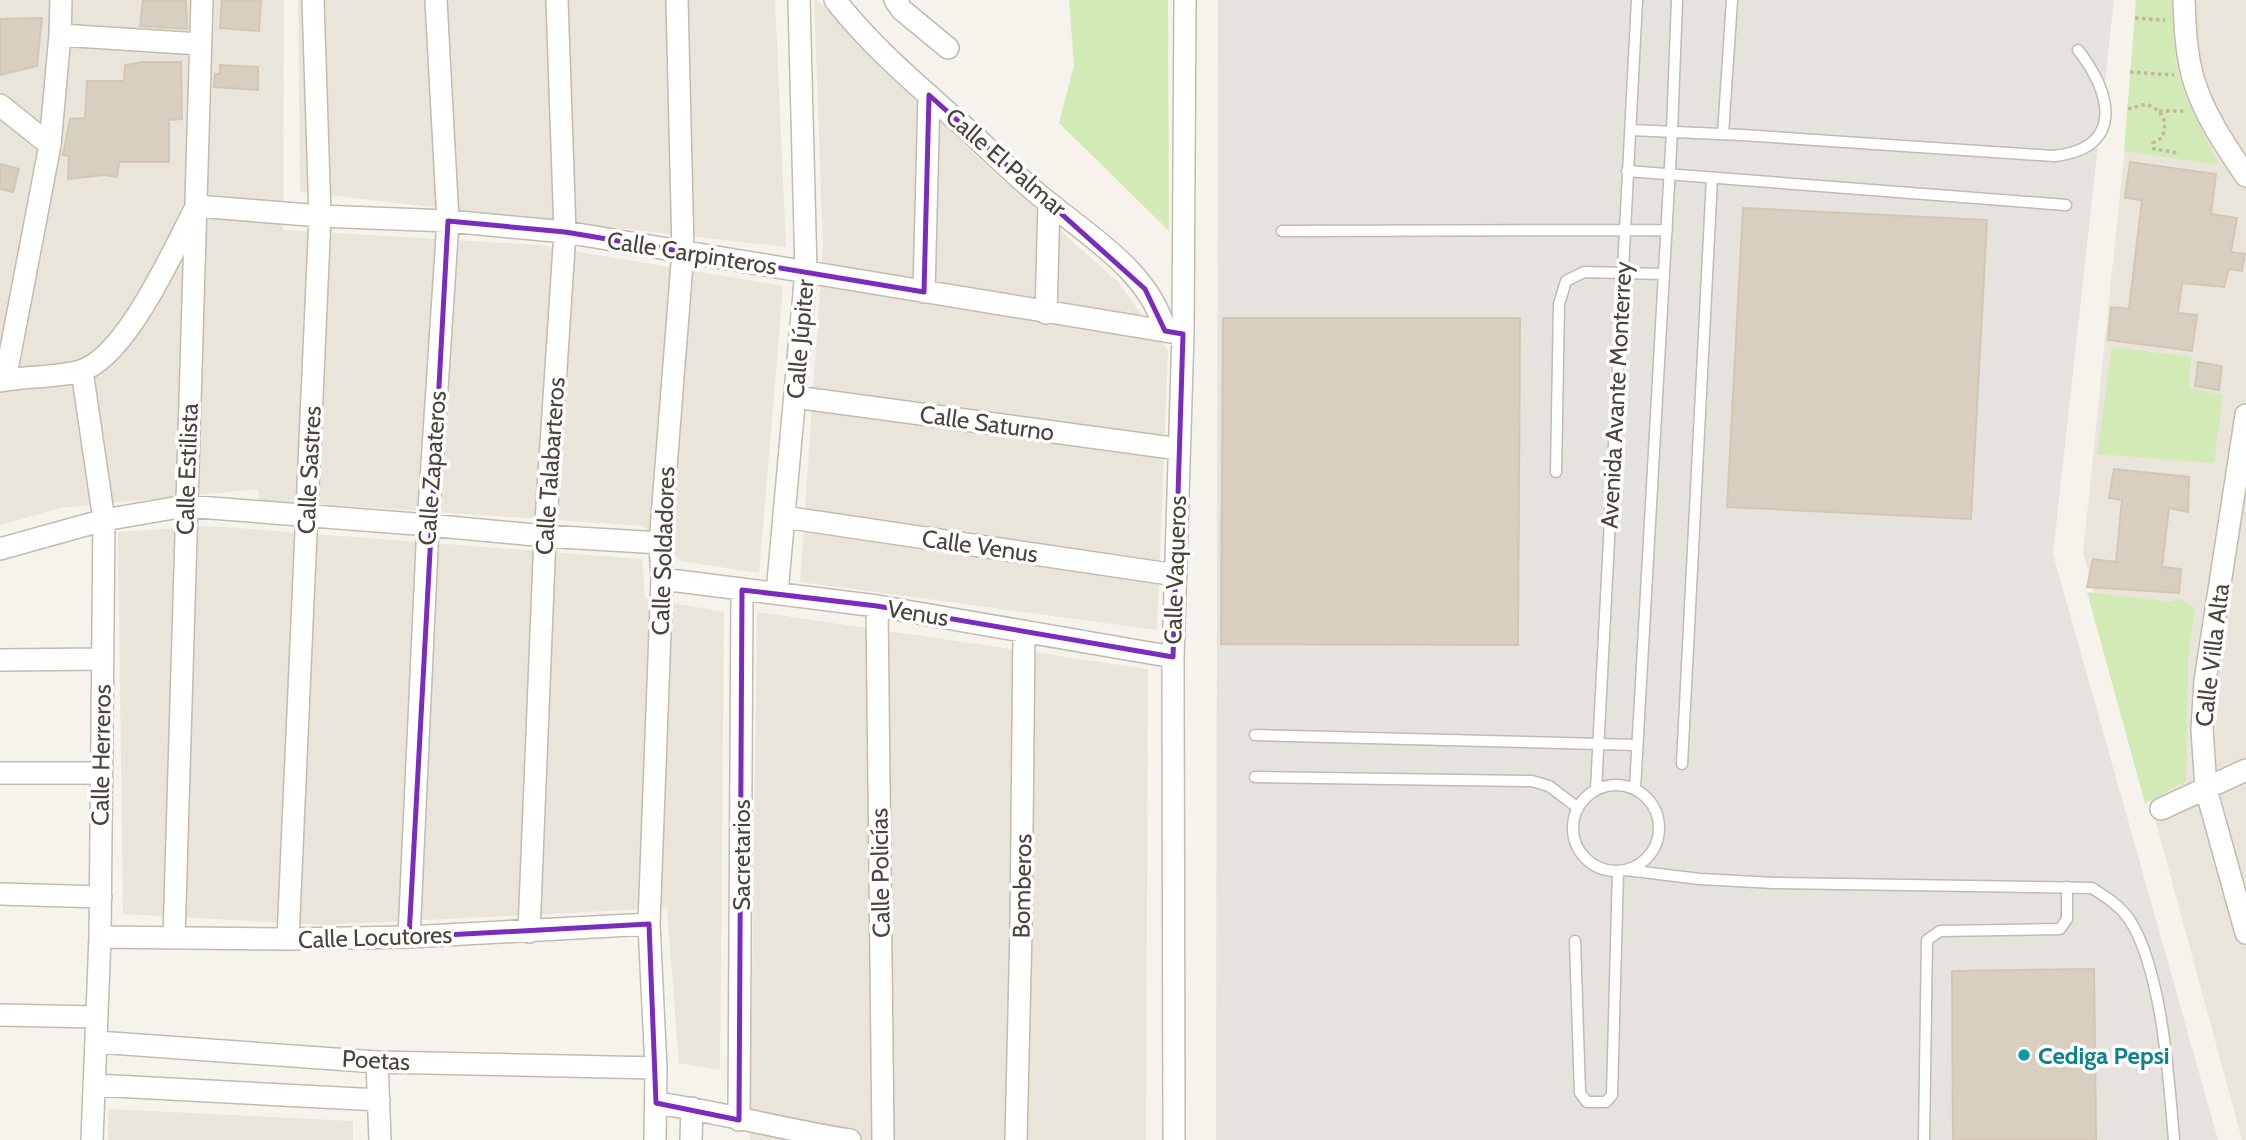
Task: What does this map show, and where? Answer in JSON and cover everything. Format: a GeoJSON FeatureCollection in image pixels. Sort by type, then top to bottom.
{"type":"FeatureCollection","features":[{"type":"Feature","properties":{"kind":"street"},"geometry":{"type":"LineString","coordinates":[[61,0],[50,145],[2,381],[82,371],[100,361],[118,343],[136,317],[197,206]]}},
{"type":"Feature","properties":{"kind":"street","name":"Calle Estilista"},"geometry":{"type":"LineString","coordinates":[[174,938],[202,0]]}},
{"type":"Feature","properties":{"kind":"street","name":"Calle Sastres"},"geometry":{"type":"LineString","coordinates":[[288,939],[320,216],[313,0]]}},
{"type":"Feature","properties":{"kind":"street","name":"Calle Zapateros"},"geometry":{"type":"LineString","coordinates":[[409,936],[428,525],[448,221],[436,0]]}},
{"type":"Feature","properties":{"kind":"street","name":"Calle Talabarteros"},"geometry":{"type":"LineString","coordinates":[[529,932],[545,536],[565,232],[557,0]]}},
{"type":"Feature","properties":{"kind":"street","name":"Calle Soldadores"},"geometry":{"type":"LineString","coordinates":[[655,1140],[656,1068],[649,924],[662,579],[660,543],[683,251],[677,0]]}},
{"type":"Feature","properties":{"kind":"street","name":"Calle Júpiter"},"geometry":{"type":"LineString","coordinates":[[777,593],[806,271],[799,0]]}},
{"type":"Feature","properties":{"kind":"street","name":"Calle El Palmar"},"geometry":{"type":"LineString","coordinates":[[835,0],[882,52],[1049,203],[1075,222],[1127,269],[1154,301],[1174,333]]}},
{"type":"Feature","properties":{"kind":"street"},"geometry":{"type":"LineString","coordinates":[[895,0],[902,10],[948,48]]}},
{"type":"Feature","properties":{"kind":"street","name":"Calle Vaqueros"},"geometry":{"type":"LineString","coordinates":[[1174,1140],[1173,657],[1179,449],[1174,333],[1185,0]]}},
{"type":"Feature","properties":{"kind":"street"},"geometry":{"type":"LineString","coordinates":[[2184,0],[2189,60],[2195,83],[2218,132],[2246,176]]}},
{"type":"Feature","properties":{"kind":"street"},"geometry":{"type":"LineString","coordinates":[[60,35],[200,44]]}},
{"type":"Feature","properties":{"kind":"street"},"geometry":{"type":"LineString","coordinates":[[924,292],[929,95]]}},
{"type":"Feature","properties":{"kind":"street"},"geometry":{"type":"LineString","coordinates":[[0,105],[50,145]]}},
{"type":"Feature","properties":{"kind":"street"},"geometry":{"type":"LineString","coordinates":[[1046,313],[1049,203]]}},
{"type":"Feature","properties":{"kind":"street","name":"Calle Carpinteros"},"geometry":{"type":"LineString","coordinates":[[197,206],[320,216],[448,221],[565,232],[1174,333]]}},
{"type":"Feature","properties":{"kind":"street","name":"Calle Herreros"},"geometry":{"type":"LineString","coordinates":[[82,371],[104,520],[100,937],[92,1140]]}},
{"type":"Feature","properties":{"kind":"street","name":"Calle Saturno"},"geometry":{"type":"LineString","coordinates":[[795,397],[1179,449]]}},
{"type":"Feature","properties":{"kind":"street","name":"Calle Villa Alta"},"geometry":{"type":"LineString","coordinates":[[2246,415],[2205,681],[2202,729],[2206,789],[2246,933]]}},
{"type":"Feature","properties":{"kind":"street"},"geometry":{"type":"LineString","coordinates":[[0,549],[104,520],[185,506],[660,543]]}},
{"type":"Feature","properties":{"kind":"street","name":"Calle Venus"},"geometry":{"type":"LineString","coordinates":[[784,517],[1175,575]]}},
{"type":"Feature","properties":{"kind":"street","name":"Venus"},"geometry":{"type":"LineString","coordinates":[[662,579],[877,606],[1173,657]]}},
{"type":"Feature","properties":{"kind":"street","name":"Sacretarios"},"geometry":{"type":"LineString","coordinates":[[739,1120],[742,590]]}},
{"type":"Feature","properties":{"kind":"street","name":"Calle Policías"},"geometry":{"type":"LineString","coordinates":[[877,606],[883,1140]]}},
{"type":"Feature","properties":{"kind":"street","name":"Bomberos"},"geometry":{"type":"LineString","coordinates":[[1016,1140],[1024,631]]}},
{"type":"Feature","properties":{"kind":"street"},"geometry":{"type":"LineString","coordinates":[[0,660],[102,659]]}},
{"type":"Feature","properties":{"kind":"street"},"geometry":{"type":"LineString","coordinates":[[2161,809],[2246,770]]}},
{"type":"Feature","properties":{"kind":"street"},"geometry":{"type":"LineString","coordinates":[[0,773],[101,773]]}},
{"type":"Feature","properties":{"kind":"street"},"geometry":{"type":"LineString","coordinates":[[0,894],[100,897]]}},
{"type":"Feature","properties":{"kind":"street","name":"Calle Locutores"},"geometry":{"type":"LineString","coordinates":[[100,937],[288,939],[529,932],[649,924]]}},
{"type":"Feature","properties":{"kind":"street"},"geometry":{"type":"LineString","coordinates":[[0,1015],[97,1017]]}},
{"type":"Feature","properties":{"kind":"street","name":"Poetas"},"geometry":{"type":"LineString","coordinates":[[97,1041],[377,1062],[656,1068]]}},
{"type":"Feature","properties":{"kind":"street"},"geometry":{"type":"LineString","coordinates":[[377,1062],[380,1140]]}},
{"type":"Feature","properties":{"kind":"street"},"geometry":{"type":"LineString","coordinates":[[95,1085],[379,1100]]}},
{"type":"Feature","properties":{"kind":"street"},"geometry":{"type":"LineString","coordinates":[[656,1103],[692,1108],[808,1137],[850,1140]]}},
{"type":"Feature","properties":{"kind":"street"},"geometry":{"type":"LineString","coordinates":[[691,1140],[692,1108]]}},
{"type":"Feature","properties":{"kind":"lane","name":"Avenida Avante Monterrey"},"geometry":{"type":"LineString","coordinates":[[1596,790],[1637,0]]}},
{"type":"Feature","properties":{"kind":"lane","name":"Avenida Avante Monterrey"},"geometry":{"type":"LineString","coordinates":[[1635,789],[1670,174],[1677,0]]}},
{"type":"Feature","properties":{"kind":"lane"},"geometry":{"type":"LineString","coordinates":[[1723,134],[1732,0]]}},
{"type":"Feature","properties":{"kind":"lane"},"geometry":{"type":"LineString","coordinates":[[1631,130],[2054,156],[2072,154],[2099,138],[2106,125],[2106,106],[2101,86],[2092,68],[2078,50]]}},
{"type":"Feature","properties":{"kind":"lane"},"geometry":{"type":"LineString","coordinates":[[1627,171],[2066,205]]}},
{"type":"Feature","properties":{"kind":"lane"},"geometry":{"type":"LineString","coordinates":[[1682,764],[1713,178]]}},
{"type":"Feature","properties":{"kind":"lane"},"geometry":{"type":"LineString","coordinates":[[1282,231],[1667,230]]}},
{"type":"Feature","properties":{"kind":"lane"},"geometry":{"type":"LineString","coordinates":[[1556,472],[1561,293],[1566,281],[1575,275],[1592,272],[1663,274]]}},
{"type":"Feature","properties":{"kind":"lane"},"geometry":{"type":"LineString","coordinates":[[1255,735],[1637,745]]}},
{"type":"Feature","properties":{"kind":"lane"},"geometry":{"type":"LineString","coordinates":[[1255,777],[1532,781],[1549,786],[1578,808]]}},
{"type":"Feature","properties":{"kind":"lane"},"geometry":{"type":"LineString","coordinates":[[1622,870],[1638,865],[1648,856],[1659,833],[1654,807],[1635,789],[1622,785],[1596,790],[1586,797],[1574,820],[1576,846],[1583,857],[1605,870],[1774,883],[2092,888],[2113,901],[2129,919],[2141,945],[2151,976],[2167,1061],[2174,1140]]}},
{"type":"Feature","properties":{"kind":"lane"},"geometry":{"type":"LineString","coordinates":[[1575,941],[1580,1093],[1587,1102],[1606,1102],[1612,1096],[1622,870]]}},
{"type":"Feature","properties":{"kind":"lane"},"geometry":{"type":"LineString","coordinates":[[1924,1140],[1927,940],[1940,931],[2060,929],[2067,919],[2067,887]]}},
{"type":"Feature","properties":{"kind":"path"},"geometry":{"type":"LineString","coordinates":[[2134,18],[2167,20]]}},
{"type":"Feature","properties":{"kind":"path"},"geometry":{"type":"LineString","coordinates":[[2130,72],[2180,75]]}},
{"type":"Feature","properties":{"kind":"path"},"geometry":{"type":"LineString","coordinates":[[2128,109],[2147,104],[2159,111],[2192,111]]}},
{"type":"Feature","properties":{"kind":"path"},"geometry":{"type":"LineString","coordinates":[[2159,111],[2165,126],[2163,136],[2153,143],[2154,149],[2180,153]]}},
{"type":"Feature","properties":{"kind":"highlighted area"},"geometry":{"type":"Polygon","coordinates":[[[929,95],[1145,289],[1165,331],[1183,334],[1173,657],[877,606],[742,590],[739,1120],[656,1103],[649,924],[409,937],[448,221],[565,232],[924,292],[929,95]]]}},
{"type":"Feature","properties":{"kind":"shaded area"},"geometry":{"type":"Polygon","coordinates":[[[0,0],[284,0],[283,230],[538,245],[783,286],[759,573],[681,561],[643,526],[259,500],[258,489],[61,508],[0,525],[0,0]]]}},
{"type":"Feature","properties":{"kind":"shaded area"},"geometry":{"type":"Polygon","coordinates":[[[298,0],[775,0],[786,247],[300,192],[298,0]]]}},
{"type":"Feature","properties":{"kind":"shaded area"},"geometry":{"type":"Polygon","coordinates":[[[814,0],[974,154],[1119,283],[1168,351],[1157,630],[800,582],[823,245],[814,0]]]}},
{"type":"Feature","properties":{"kind":"shaded area"},"geometry":{"type":"Polygon","coordinates":[[[1218,0],[2114,0],[2053,554],[2218,1140],[1216,1140],[1218,0]]]}},
{"type":"Feature","properties":{"kind":"shaded area"},"geometry":{"type":"Polygon","coordinates":[[[2140,0],[2246,0],[2246,1140],[2242,1140],[2083,553],[2140,0]]]}},
{"type":"Feature","properties":{"kind":"shaded area"},"geometry":{"type":"Polygon","coordinates":[[[210,526],[642,559],[645,598],[724,612],[720,1070],[679,1063],[667,908],[324,925],[123,914],[118,532],[210,526]]]}},
{"type":"Feature","properties":{"kind":"shaded area"},"geometry":{"type":"Polygon","coordinates":[[[757,612],[1148,669],[1146,1140],[750,1140],[757,612]]]}},
{"type":"Feature","properties":{"kind":"shaded area"},"geometry":{"type":"Polygon","coordinates":[[[108,1109],[353,1121],[353,1140],[108,1140],[108,1109]]]}},
{"type":"Feature","properties":{"kind":"green space"},"geometry":{"type":"Polygon","coordinates":[[[1069,0],[1168,0],[1169,231],[1059,123],[1074,65],[1069,0]]]}},
{"type":"Feature","properties":{"kind":"green space"},"geometry":{"type":"Polygon","coordinates":[[[2136,0],[2178,0],[2175,60],[2187,100],[2219,165],[2124,151],[2136,0]]]}},
{"type":"Feature","properties":{"kind":"green space"},"geometry":{"type":"Polygon","coordinates":[[[2112,347],[2191,357],[2189,388],[2223,395],[2214,463],[2097,454],[2112,347]]]}},
{"type":"Feature","properties":{"kind":"green space"},"geometry":{"type":"Polygon","coordinates":[[[2087,592],[2171,602],[2179,598],[2195,608],[2188,660],[2186,781],[2145,803],[2087,592]]]}},
{"type":"Feature","properties":{"kind":"building"},"geometry":{"type":"Polygon","coordinates":[[[143,0],[186,0],[187,29],[140,26],[143,0]]]}},
{"type":"Feature","properties":{"kind":"building"},"geometry":{"type":"Polygon","coordinates":[[[222,0],[261,0],[259,31],[220,28],[222,0]]]}},
{"type":"Feature","properties":{"kind":"building"},"geometry":{"type":"Polygon","coordinates":[[[42,18],[37,66],[0,75],[0,19],[42,18]]]}},
{"type":"Feature","properties":{"kind":"building"},"geometry":{"type":"Polygon","coordinates":[[[181,62],[182,119],[169,120],[169,162],[119,162],[117,177],[104,175],[68,179],[69,156],[63,155],[70,119],[85,118],[87,81],[124,81],[125,65],[181,62]]]}},
{"type":"Feature","properties":{"kind":"building"},"geometry":{"type":"Polygon","coordinates":[[[220,65],[258,67],[258,90],[214,87],[215,74],[220,74],[220,65]]]}},
{"type":"Feature","properties":{"kind":"building"},"geometry":{"type":"Polygon","coordinates":[[[2130,162],[2216,174],[2211,214],[2237,218],[2231,252],[2245,254],[2242,271],[2229,269],[2224,287],[2182,283],[2178,313],[2197,315],[2192,351],[2108,340],[2111,307],[2129,309],[2142,200],[2125,198],[2130,162]]]}},
{"type":"Feature","properties":{"kind":"building"},"geometry":{"type":"Polygon","coordinates":[[[0,164],[19,169],[13,192],[0,189],[0,164]]]}},
{"type":"Feature","properties":{"kind":"building"},"geometry":{"type":"Polygon","coordinates":[[[1743,208],[1987,220],[1971,519],[1727,507],[1743,208]]]}},
{"type":"Feature","properties":{"kind":"building"},"geometry":{"type":"Polygon","coordinates":[[[1223,318],[1520,318],[1518,645],[1221,644],[1223,318]]]}},
{"type":"Feature","properties":{"kind":"building"},"geometry":{"type":"Polygon","coordinates":[[[2198,362],[2222,366],[2219,390],[2195,386],[2198,362]]]}},
{"type":"Feature","properties":{"kind":"building"},"geometry":{"type":"Polygon","coordinates":[[[2114,469],[2189,477],[2188,512],[2169,508],[2162,567],[2181,569],[2179,593],[2087,587],[2093,559],[2116,562],[2122,500],[2109,498],[2114,469]]]}},
{"type":"Feature","properties":{"kind":"building","name":"Cediga Pepsi"},"geometry":{"type":"Polygon","coordinates":[[[2094,969],[2096,1140],[1953,1140],[1952,971],[2094,969]]]}},
{"type":"Feature","properties":{"kind":"place","name":"Cediga Pepsi"},"geometry":{"type":"Point","coordinates":[2024,1055]}}]}
